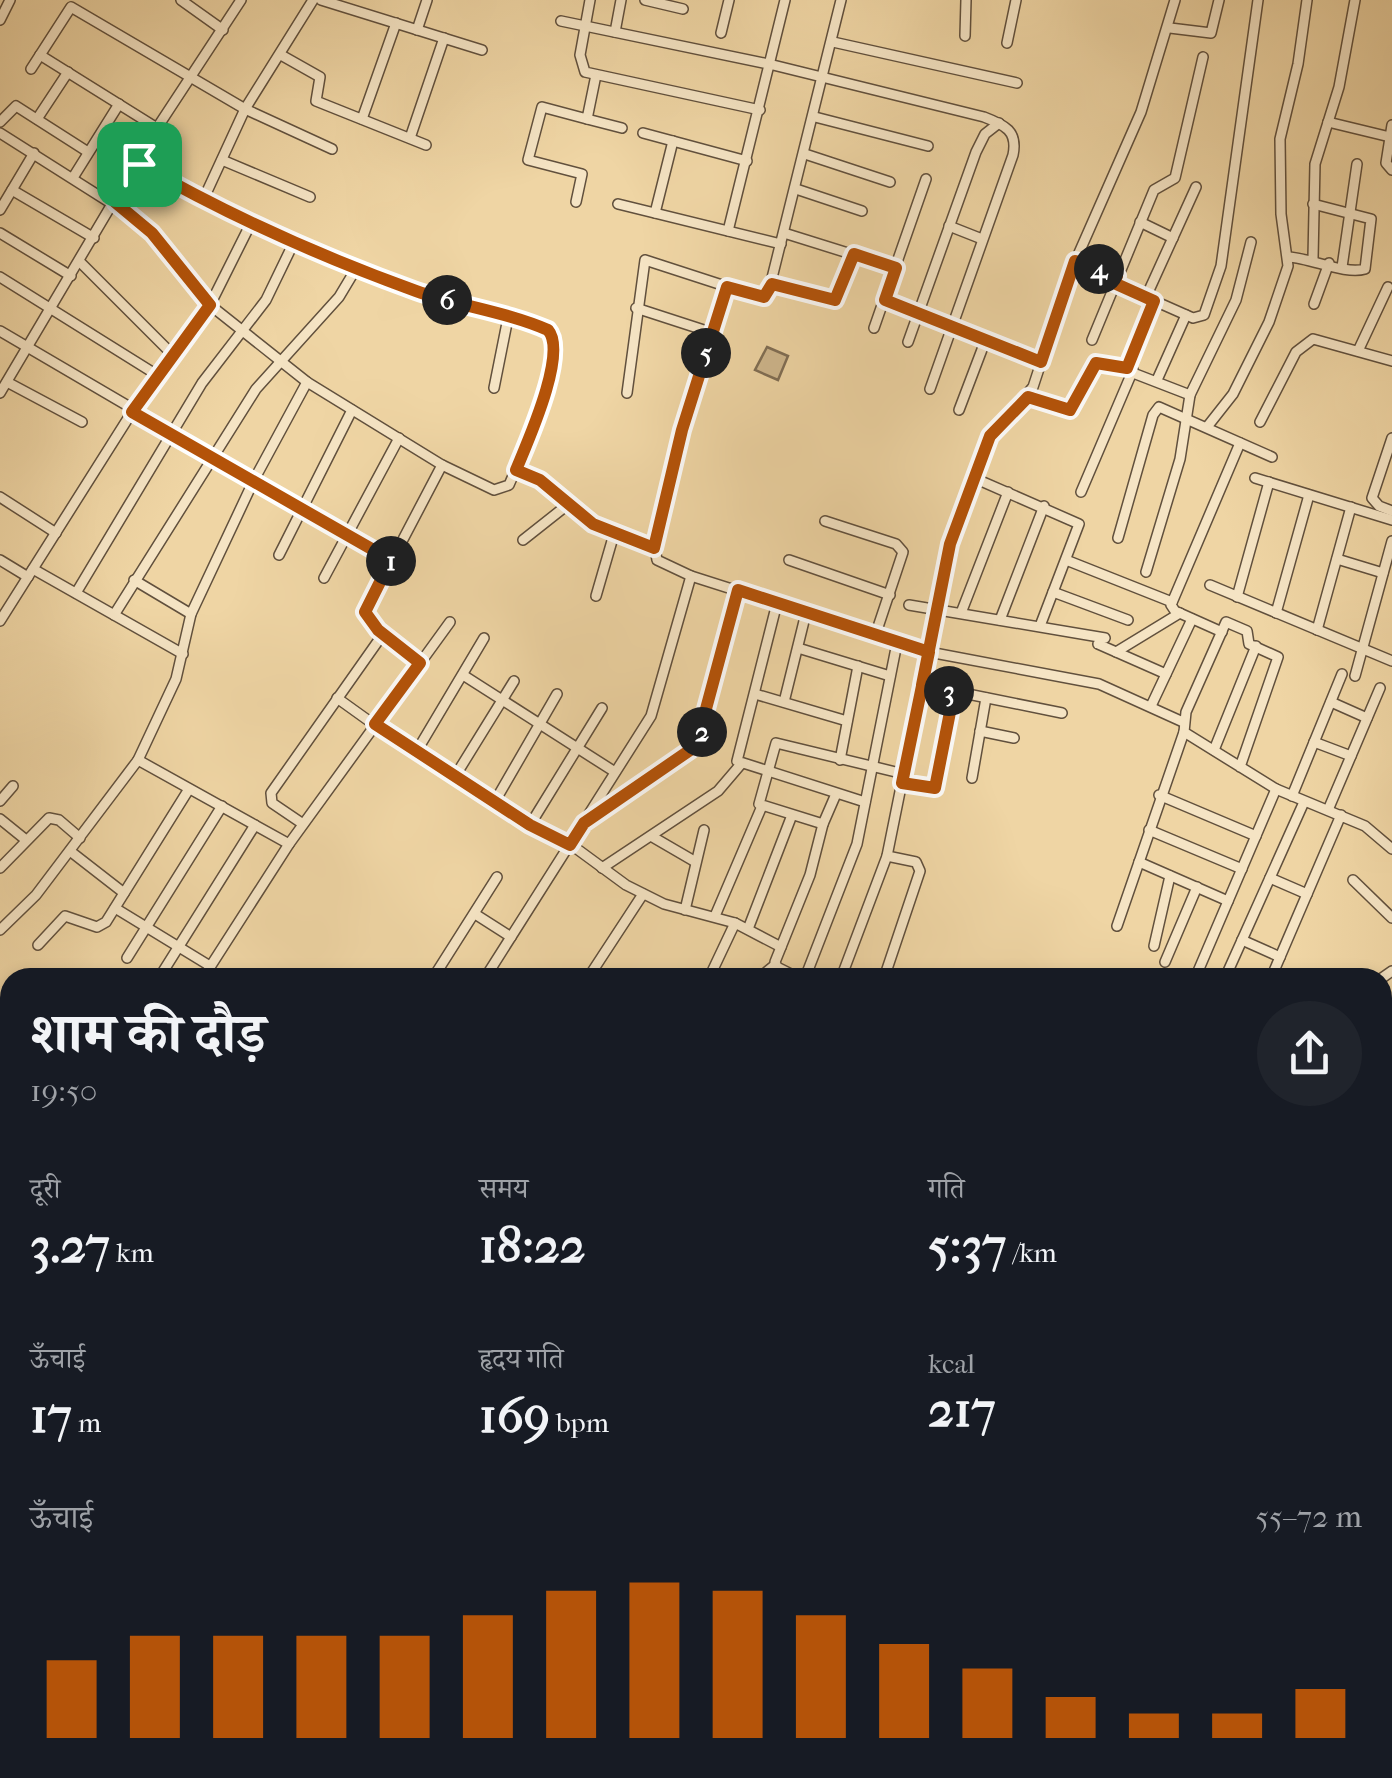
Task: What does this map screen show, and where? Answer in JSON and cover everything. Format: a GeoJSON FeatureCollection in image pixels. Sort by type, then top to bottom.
{"type":"FeatureCollection","features":[{"type":"Feature","properties":{"kind":"street"},"geometry":{"type":"LineString","coordinates":[[181,0],[223,30]]}},
{"type":"Feature","properties":{"kind":"street"},"geometry":{"type":"LineString","coordinates":[[82,422],[3,387],[116,203],[157,128],[242,0]]}},
{"type":"Feature","properties":{"kind":"street"},"geometry":{"type":"LineString","coordinates":[[204,198],[245,109],[314,0]]}},
{"type":"Feature","properties":{"kind":"street"},"geometry":{"type":"LineString","coordinates":[[321,0],[482,50]]}},
{"type":"Feature","properties":{"kind":"street"},"geometry":{"type":"LineString","coordinates":[[417,30],[427,0]]}},
{"type":"Feature","properties":{"kind":"street"},"geometry":{"type":"LineString","coordinates":[[590,0],[580,64],[596,74],[760,110]]}},
{"type":"Feature","properties":{"kind":"street"},"geometry":{"type":"LineString","coordinates":[[615,32],[621,0]]}},
{"type":"Feature","properties":{"kind":"street"},"geometry":{"type":"LineString","coordinates":[[645,0],[683,9]]}},
{"type":"Feature","properties":{"kind":"street"},"geometry":{"type":"LineString","coordinates":[[722,33],[730,0]]}},
{"type":"Feature","properties":{"kind":"street"},"geometry":{"type":"LineString","coordinates":[[728,231],[785,0]]}},
{"type":"Feature","properties":{"kind":"street"},"geometry":{"type":"LineString","coordinates":[[627,394],[642,264],[648,259],[764,297],[772,284],[841,0]]}},
{"type":"Feature","properties":{"kind":"street"},"geometry":{"type":"LineString","coordinates":[[965,36],[966,0]]}},
{"type":"Feature","properties":{"kind":"street"},"geometry":{"type":"LineString","coordinates":[[1008,44],[1016,0]]}},
{"type":"Feature","properties":{"kind":"street"},"geometry":{"type":"LineString","coordinates":[[845,968],[887,856],[944,559],[994,429],[1028,397],[1075,261],[1136,126],[1176,0]]}},
{"type":"Feature","properties":{"kind":"street"},"geometry":{"type":"LineString","coordinates":[[1170,28],[1211,34],[1219,0]]}},
{"type":"Feature","properties":{"kind":"street"},"geometry":{"type":"LineString","coordinates":[[1075,261],[1150,299],[1201,318],[1221,266],[1258,0]]}},
{"type":"Feature","properties":{"kind":"street"},"geometry":{"type":"LineString","coordinates":[[1207,427],[1233,394],[1268,322],[1288,256],[1281,214],[1280,138],[1298,64],[1307,0]]}},
{"type":"Feature","properties":{"kind":"street"},"geometry":{"type":"LineString","coordinates":[[1313,258],[1315,164],[1355,0]]}},
{"type":"Feature","properties":{"kind":"street"},"geometry":{"type":"LineString","coordinates":[[0,20],[5,4]]}},
{"type":"Feature","properties":{"kind":"street"},"geometry":{"type":"LineString","coordinates":[[31,69],[71,7],[245,109],[332,149]]}},
{"type":"Feature","properties":{"kind":"street"},"geometry":{"type":"LineString","coordinates":[[562,21],[772,65],[992,120],[1011,130],[1016,142],[930,389]]}},
{"type":"Feature","properties":{"kind":"street"},"geometry":{"type":"LineString","coordinates":[[362,119],[396,23]]}},
{"type":"Feature","properties":{"kind":"street"},"geometry":{"type":"LineString","coordinates":[[410,138],[444,38]]}},
{"type":"Feature","properties":{"kind":"street"},"geometry":{"type":"LineString","coordinates":[[832,42],[1017,84]]}},
{"type":"Feature","properties":{"kind":"street"},"geometry":{"type":"LineString","coordinates":[[281,54],[320,77],[316,101],[426,145]]}},
{"type":"Feature","properties":{"kind":"street"},"geometry":{"type":"LineString","coordinates":[[40,55],[157,128]]}},
{"type":"Feature","properties":{"kind":"street"},"geometry":{"type":"LineString","coordinates":[[1092,340],[1157,186],[1175,178],[1203,56]]}},
{"type":"Feature","properties":{"kind":"street"},"geometry":{"type":"LineString","coordinates":[[37,119],[68,72]]}},
{"type":"Feature","properties":{"kind":"street"},"geometry":{"type":"LineString","coordinates":[[587,120],[596,74]]}},
{"type":"Feature","properties":{"kind":"street"},"geometry":{"type":"LineString","coordinates":[[74,176],[118,104]]}},
{"type":"Feature","properties":{"kind":"street"},"geometry":{"type":"LineString","coordinates":[[0,122],[11,106],[88,152]]}},
{"type":"Feature","properties":{"kind":"street"},"geometry":{"type":"LineString","coordinates":[[576,202],[582,174],[528,160],[542,107],[622,128]]}},
{"type":"Feature","properties":{"kind":"street"},"geometry":{"type":"LineString","coordinates":[[815,116],[928,146]]}},
{"type":"Feature","properties":{"kind":"street"},"geometry":{"type":"LineString","coordinates":[[908,342],[980,142],[992,120]]}},
{"type":"Feature","properties":{"kind":"street"},"geometry":{"type":"LineString","coordinates":[[1328,122],[1390,136]]}},
{"type":"Feature","properties":{"kind":"street"},"geometry":{"type":"LineString","coordinates":[[1392,124],[1386,163],[1392,170]]}},
{"type":"Feature","properties":{"kind":"street"},"geometry":{"type":"LineString","coordinates":[[0,133],[116,203],[152,233],[210,305],[307,382],[442,465],[500,491],[509,485],[541,405],[554,341],[548,330],[416,290],[357,267],[252,221],[139,164]]}},
{"type":"Feature","properties":{"kind":"street"},"geometry":{"type":"LineString","coordinates":[[643,133],[746,162]]}},
{"type":"Feature","properties":{"kind":"street"},"geometry":{"type":"LineString","coordinates":[[655,214],[673,141]]}},
{"type":"Feature","properties":{"kind":"street"},"geometry":{"type":"LineString","coordinates":[[0,210],[34,153]]}},
{"type":"Feature","properties":{"kind":"street"},"geometry":{"type":"LineString","coordinates":[[805,154],[890,182]]}},
{"type":"Feature","properties":{"kind":"street"},"geometry":{"type":"LineString","coordinates":[[222,160],[310,197]]}},
{"type":"Feature","properties":{"kind":"street"},"geometry":{"type":"LineString","coordinates":[[1342,267],[1357,164]]}},
{"type":"Feature","properties":{"kind":"street"},"geometry":{"type":"LineString","coordinates":[[874,328],[926,179]]}},
{"type":"Feature","properties":{"kind":"street"},"geometry":{"type":"LineString","coordinates":[[1081,492],[1130,369],[1173,238],[1196,187]]}},
{"type":"Feature","properties":{"kind":"street"},"geometry":{"type":"LineString","coordinates":[[796,188],[862,211]]}},
{"type":"Feature","properties":{"kind":"street"},"geometry":{"type":"LineString","coordinates":[[12,190],[94,238]]}},
{"type":"Feature","properties":{"kind":"street"},"geometry":{"type":"LineString","coordinates":[[618,204],[781,244]]}},
{"type":"Feature","properties":{"kind":"street"},"geometry":{"type":"LineString","coordinates":[[1288,256],[1313,258],[1362,272],[1368,263],[1373,223],[1367,216],[1313,204]]}},
{"type":"Feature","properties":{"kind":"street"},"geometry":{"type":"LineString","coordinates":[[0,620],[132,412],[210,305],[252,221]]}},
{"type":"Feature","properties":{"kind":"street"},"geometry":{"type":"LineString","coordinates":[[1140,222],[1173,238]]}},
{"type":"Feature","properties":{"kind":"street"},"geometry":{"type":"LineString","coordinates":[[950,226],[982,239]]}},
{"type":"Feature","properties":{"kind":"street"},"geometry":{"type":"LineString","coordinates":[[0,233],[71,276]]}},
{"type":"Feature","properties":{"kind":"street"},"geometry":{"type":"LineString","coordinates":[[784,233],[896,268]]}},
{"type":"Feature","properties":{"kind":"street"},"geometry":{"type":"LineString","coordinates":[[76,593],[170,434],[266,300],[295,240]]}},
{"type":"Feature","properties":{"kind":"street"},"geometry":{"type":"LineString","coordinates":[[1146,572],[1180,458],[1190,395],[1236,300],[1250,242]]}},
{"type":"Feature","properties":{"kind":"street"},"geometry":{"type":"LineString","coordinates":[[772,284],[835,300],[854,254]]}},
{"type":"Feature","properties":{"kind":"street"},"geometry":{"type":"LineString","coordinates":[[79,262],[172,355]]}},
{"type":"Feature","properties":{"kind":"street"},"geometry":{"type":"LineString","coordinates":[[1314,304],[1329,263]]}},
{"type":"Feature","properties":{"kind":"street"},"geometry":{"type":"LineString","coordinates":[[114,615],[211,457],[278,361],[340,297],[357,267]]}},
{"type":"Feature","properties":{"kind":"street"},"geometry":{"type":"LineString","coordinates":[[0,277],[157,375]]}},
{"type":"Feature","properties":{"kind":"street"},"geometry":{"type":"LineString","coordinates":[[654,548],[682,430],[727,287]]}},
{"type":"Feature","properties":{"kind":"street"},"geometry":{"type":"LineString","coordinates":[[1358,350],[1388,287]]}},
{"type":"Feature","properties":{"kind":"street"},"geometry":{"type":"LineString","coordinates":[[1212,291],[1236,300]]}},
{"type":"Feature","properties":{"kind":"street"},"geometry":{"type":"LineString","coordinates":[[885,300],[1041,362]]}},
{"type":"Feature","properties":{"kind":"street"},"geometry":{"type":"LineString","coordinates":[[636,308],[713,334]]}},
{"type":"Feature","properties":{"kind":"street"},"geometry":{"type":"LineString","coordinates":[[1157,380],[1186,315]]}},
{"type":"Feature","properties":{"kind":"street"},"geometry":{"type":"LineString","coordinates":[[494,388],[508,318]]}},
{"type":"Feature","properties":{"kind":"street"},"geometry":{"type":"LineString","coordinates":[[0,332],[391,560]]}},
{"type":"Feature","properties":{"kind":"street"},"geometry":{"type":"LineString","coordinates":[[959,410],[986,339]]}},
{"type":"Feature","properties":{"kind":"street"},"geometry":{"type":"LineString","coordinates":[[1260,422],[1304,344],[1322,339],[1392,361]]}},
{"type":"Feature","properties":{"kind":"street"},"geometry":{"type":"LineString","coordinates":[[1028,397],[1070,410],[1096,363],[1130,369],[1190,395]]}},
{"type":"Feature","properties":{"kind":"street"},"geometry":{"type":"LineString","coordinates":[[0,930],[8,927],[70,851],[138,760],[183,654],[192,614],[254,480],[307,382]]}},
{"type":"Feature","properties":{"kind":"street"},"geometry":{"type":"LineString","coordinates":[[1118,538],[1153,415],[1163,407],[1272,457]]}},
{"type":"Feature","properties":{"kind":"street"},"geometry":{"type":"LineString","coordinates":[[279,555],[352,410]]}},
{"type":"Feature","properties":{"kind":"street"},"geometry":{"type":"LineString","coordinates":[[324,578],[399,438]]}},
{"type":"Feature","properties":{"kind":"street"},"geometry":{"type":"LineString","coordinates":[[1392,438],[1372,498],[1379,506],[1392,510]]}},
{"type":"Feature","properties":{"kind":"street"},"geometry":{"type":"LineString","coordinates":[[1172,602],[1240,443]]}},
{"type":"Feature","properties":{"kind":"street"},"geometry":{"type":"LineString","coordinates":[[420,663],[378,629],[366,605],[442,465]]}},
{"type":"Feature","properties":{"kind":"street"},"geometry":{"type":"LineString","coordinates":[[516,470],[551,489],[566,506],[614,534],[654,548],[665,566],[691,576],[897,643],[1099,684],[1151,706],[1276,790],[1365,826],[1392,849]]}},
{"type":"Feature","properties":{"kind":"street"},"geometry":{"type":"LineString","coordinates":[[974,478],[1079,524],[1040,626]]}},
{"type":"Feature","properties":{"kind":"street"},"geometry":{"type":"LineString","coordinates":[[1255,478],[1392,520]]}},
{"type":"Feature","properties":{"kind":"street"},"geometry":{"type":"LineString","coordinates":[[1237,596],[1270,482]]}},
{"type":"Feature","properties":{"kind":"street"},"geometry":{"type":"LineString","coordinates":[[961,613],[1008,492]]}},
{"type":"Feature","properties":{"kind":"street"},"geometry":{"type":"LineString","coordinates":[[1276,613],[1309,494]]}},
{"type":"Feature","properties":{"kind":"street"},"geometry":{"type":"LineString","coordinates":[[0,497],[56,533]]}},
{"type":"Feature","properties":{"kind":"street"},"geometry":{"type":"LineString","coordinates":[[523,540],[566,506]]}},
{"type":"Feature","properties":{"kind":"street"},"geometry":{"type":"LineString","coordinates":[[1000,620],[1044,506]]}},
{"type":"Feature","properties":{"kind":"street"},"geometry":{"type":"LineString","coordinates":[[1318,630],[1350,507]]}},
{"type":"Feature","properties":{"kind":"street"},"geometry":{"type":"LineString","coordinates":[[825,521],[901,547],[902,559],[876,636]]}},
{"type":"Feature","properties":{"kind":"street"},"geometry":{"type":"LineString","coordinates":[[596,596],[614,534]]}},
{"type":"Feature","properties":{"kind":"street"},"geometry":{"type":"LineString","coordinates":[[1355,676],[1392,541]]}},
{"type":"Feature","properties":{"kind":"street"},"geometry":{"type":"LineString","coordinates":[[1337,559],[1383,572]]}},
{"type":"Feature","properties":{"kind":"street"},"geometry":{"type":"LineString","coordinates":[[0,560],[76,593],[183,654]]}},
{"type":"Feature","properties":{"kind":"street"},"geometry":{"type":"LineString","coordinates":[[789,560],[890,595]]}},
{"type":"Feature","properties":{"kind":"street"},"geometry":{"type":"LineString","coordinates":[[1066,560],[1172,602],[1180,613],[1222,632]]}},
{"type":"Feature","properties":{"kind":"street"},"geometry":{"type":"LineString","coordinates":[[492,968],[658,701],[691,576]]}},
{"type":"Feature","properties":{"kind":"street"},"geometry":{"type":"LineString","coordinates":[[134,580],[192,614]]}},
{"type":"Feature","properties":{"kind":"street"},"geometry":{"type":"LineString","coordinates":[[1210,585],[1392,662]]}},
{"type":"Feature","properties":{"kind":"street"},"geometry":{"type":"LineString","coordinates":[[584,823],[696,746],[738,590]]}},
{"type":"Feature","properties":{"kind":"street"},"geometry":{"type":"LineString","coordinates":[[1054,592],[1128,620]]}},
{"type":"Feature","properties":{"kind":"street"},"geometry":{"type":"LineString","coordinates":[[777,604],[738,757],[741,764],[866,802]]}},
{"type":"Feature","properties":{"kind":"street"},"geometry":{"type":"LineString","coordinates":[[909,604],[1040,626],[1101,641],[1116,652],[1166,674]]}},
{"type":"Feature","properties":{"kind":"street"},"geometry":{"type":"LineString","coordinates":[[784,702],[806,613]]}},
{"type":"Feature","properties":{"kind":"street"},"geometry":{"type":"LineString","coordinates":[[1116,652],[1180,613]]}},
{"type":"Feature","properties":{"kind":"street"},"geometry":{"type":"LineString","coordinates":[[1151,706],[1192,619]]}},
{"type":"Feature","properties":{"kind":"street"},"geometry":{"type":"LineString","coordinates":[[115,908],[210,966],[289,844],[450,622]]}},
{"type":"Feature","properties":{"kind":"street"},"geometry":{"type":"LineString","coordinates":[[1117,926],[1183,727],[1226,622],[1246,631],[1247,641],[1278,657],[1240,767]]}},
{"type":"Feature","properties":{"kind":"street"},"geometry":{"type":"LineString","coordinates":[[303,824],[270,797],[378,629]]}},
{"type":"Feature","properties":{"kind":"street"},"geometry":{"type":"LineString","coordinates":[[415,754],[484,638]]}},
{"type":"Feature","properties":{"kind":"street"},"geometry":{"type":"LineString","coordinates":[[806,968],[855,852],[897,643]]}},
{"type":"Feature","properties":{"kind":"street"},"geometry":{"type":"LineString","coordinates":[[1214,750],[1256,646]]}},
{"type":"Feature","properties":{"kind":"street"},"geometry":{"type":"LineString","coordinates":[[798,648],[890,676]]}},
{"type":"Feature","properties":{"kind":"street"},"geometry":{"type":"LineString","coordinates":[[840,760],[858,666]]}},
{"type":"Feature","properties":{"kind":"street"},"geometry":{"type":"LineString","coordinates":[[1292,796],[1342,674]]}},
{"type":"Feature","properties":{"kind":"street"},"geometry":{"type":"LineString","coordinates":[[463,675],[615,772]]}},
{"type":"Feature","properties":{"kind":"street"},"geometry":{"type":"LineString","coordinates":[[454,778],[514,682]]}},
{"type":"Feature","properties":{"kind":"street"},"geometry":{"type":"LineString","coordinates":[[922,685],[1062,712]]}},
{"type":"Feature","properties":{"kind":"street"},"geometry":{"type":"LineString","coordinates":[[1328,810],[1380,688]]}},
{"type":"Feature","properties":{"kind":"street"},"geometry":{"type":"LineString","coordinates":[[823,824],[762,806],[758,800],[779,742],[937,786],[954,692]]}},
{"type":"Feature","properties":{"kind":"street"},"geometry":{"type":"LineString","coordinates":[[494,802],[557,694]]}},
{"type":"Feature","properties":{"kind":"street"},"geometry":{"type":"LineString","coordinates":[[755,694],[848,721]]}},
{"type":"Feature","properties":{"kind":"street"},"geometry":{"type":"LineString","coordinates":[[337,698],[415,754],[530,825],[570,845],[644,894],[735,923],[781,947]]}},
{"type":"Feature","properties":{"kind":"street"},"geometry":{"type":"LineString","coordinates":[[972,778],[986,698]]}},
{"type":"Feature","properties":{"kind":"street"},"geometry":{"type":"LineString","coordinates":[[1331,702],[1367,718]]}},
{"type":"Feature","properties":{"kind":"street"},"geometry":{"type":"LineString","coordinates":[[530,825],[602,708]]}},
{"type":"Feature","properties":{"kind":"street"},"geometry":{"type":"LineString","coordinates":[[980,732],[1014,738]]}},
{"type":"Feature","properties":{"kind":"street"},"geometry":{"type":"LineString","coordinates":[[1314,742],[1351,756]]}},
{"type":"Feature","properties":{"kind":"street"},"geometry":{"type":"LineString","coordinates":[[138,760],[289,844]]}},
{"type":"Feature","properties":{"kind":"street"},"geometry":{"type":"LineString","coordinates":[[599,866],[718,791],[741,764]]}},
{"type":"Feature","properties":{"kind":"street"},"geometry":{"type":"LineString","coordinates":[[0,801],[13,786]]}},
{"type":"Feature","properties":{"kind":"street"},"geometry":{"type":"LineString","coordinates":[[38,946],[65,916],[97,927],[115,908],[185,786]]}},
{"type":"Feature","properties":{"kind":"street"},"geometry":{"type":"LineString","coordinates":[[1199,968],[1276,790]]}},
{"type":"Feature","properties":{"kind":"street"},"geometry":{"type":"LineString","coordinates":[[771,968],[810,874],[823,824],[836,794]]}},
{"type":"Feature","properties":{"kind":"street"},"geometry":{"type":"LineString","coordinates":[[1159,795],[1256,836]]}},
{"type":"Feature","properties":{"kind":"street"},"geometry":{"type":"LineString","coordinates":[[1229,968],[1304,802]]}},
{"type":"Feature","properties":{"kind":"street"},"geometry":{"type":"LineString","coordinates":[[127,958],[222,806]]}},
{"type":"Feature","properties":{"kind":"street"},"geometry":{"type":"LineString","coordinates":[[715,916],[762,806]]}},
{"type":"Feature","properties":{"kind":"street"},"geometry":{"type":"LineString","coordinates":[[748,929],[792,815]]}},
{"type":"Feature","properties":{"kind":"street"},"geometry":{"type":"LineString","coordinates":[[1275,968],[1341,815]]}},
{"type":"Feature","properties":{"kind":"street"},"geometry":{"type":"LineString","coordinates":[[0,868],[43,822],[54,818],[80,838]]}},
{"type":"Feature","properties":{"kind":"street"},"geometry":{"type":"LineString","coordinates":[[0,819],[26,840]]}},
{"type":"Feature","properties":{"kind":"street"},"geometry":{"type":"LineString","coordinates":[[164,968],[255,825]]}},
{"type":"Feature","properties":{"kind":"street"},"geometry":{"type":"LineString","coordinates":[[686,910],[704,830]]}},
{"type":"Feature","properties":{"kind":"street"},"geometry":{"type":"LineString","coordinates":[[1149,830],[1242,869]]}},
{"type":"Feature","properties":{"kind":"street"},"geometry":{"type":"LineString","coordinates":[[651,836],[694,861]]}},
{"type":"Feature","properties":{"kind":"street"},"geometry":{"type":"LineString","coordinates":[[70,851],[124,893]]}},
{"type":"Feature","properties":{"kind":"street"},"geometry":{"type":"LineString","coordinates":[[887,856],[916,862],[920,871],[887,968]]}},
{"type":"Feature","properties":{"kind":"street"},"geometry":{"type":"LineString","coordinates":[[1139,862],[1228,901]]}},
{"type":"Feature","properties":{"kind":"street"},"geometry":{"type":"LineString","coordinates":[[1154,946],[1170,876]]}},
{"type":"Feature","properties":{"kind":"street"},"geometry":{"type":"LineString","coordinates":[[440,968],[496,877]]}},
{"type":"Feature","properties":{"kind":"street"},"geometry":{"type":"LineString","coordinates":[[1270,878],[1307,894]]}},
{"type":"Feature","properties":{"kind":"street"},"geometry":{"type":"LineString","coordinates":[[1353,880],[1392,918]]}},
{"type":"Feature","properties":{"kind":"street"},"geometry":{"type":"LineString","coordinates":[[1165,962],[1197,887]]}},
{"type":"Feature","properties":{"kind":"street"},"geometry":{"type":"LineString","coordinates":[[595,968],[644,894]]}},
{"type":"Feature","properties":{"kind":"street"},"geometry":{"type":"LineString","coordinates":[[475,914],[511,938]]}},
{"type":"Feature","properties":{"kind":"street"},"geometry":{"type":"LineString","coordinates":[[714,968],[735,923]]}},
{"type":"Feature","properties":{"kind":"street"},"geometry":{"type":"LineString","coordinates":[[1242,940],[1280,957]]}},
{"type":"Feature","properties":{"kind":"street"},"geometry":{"type":"LineString","coordinates":[[775,965],[781,968]]}},
{"type":"Feature","properties":{"kind":"shaded area"},"geometry":{"type":"Polygon","coordinates":[[[767,347],[788,356],[778,380],[755,370],[767,347]]]}},
{"type":"Feature","properties":{"kind":"route"},"geometry":{"type":"LineString","coordinates":[[139,164],[116,203],[152,233],[210,305],[132,412],[391,560],[365,612],[378,630],[420,663],[375,724],[415,754],[530,825],[570,845],[584,823],[690,754],[696,746],[738,590],[929,652],[902,783],[935,788],[954,692],[922,685],[929,652],[937,609],[944,559],[990,436],[1028,397],[1064,410],[1074,408],[1096,363],[1127,368],[1154,301],[1114,283],[1117,276],[1075,261],[1041,362],[885,300],[896,268],[854,254],[835,300],[772,284],[764,297],[727,287],[682,430],[654,548],[593,524],[566,506],[540,480],[516,470],[546,389],[554,341],[548,330],[416,290],[365,270],[204,198],[139,164]]}}]}
